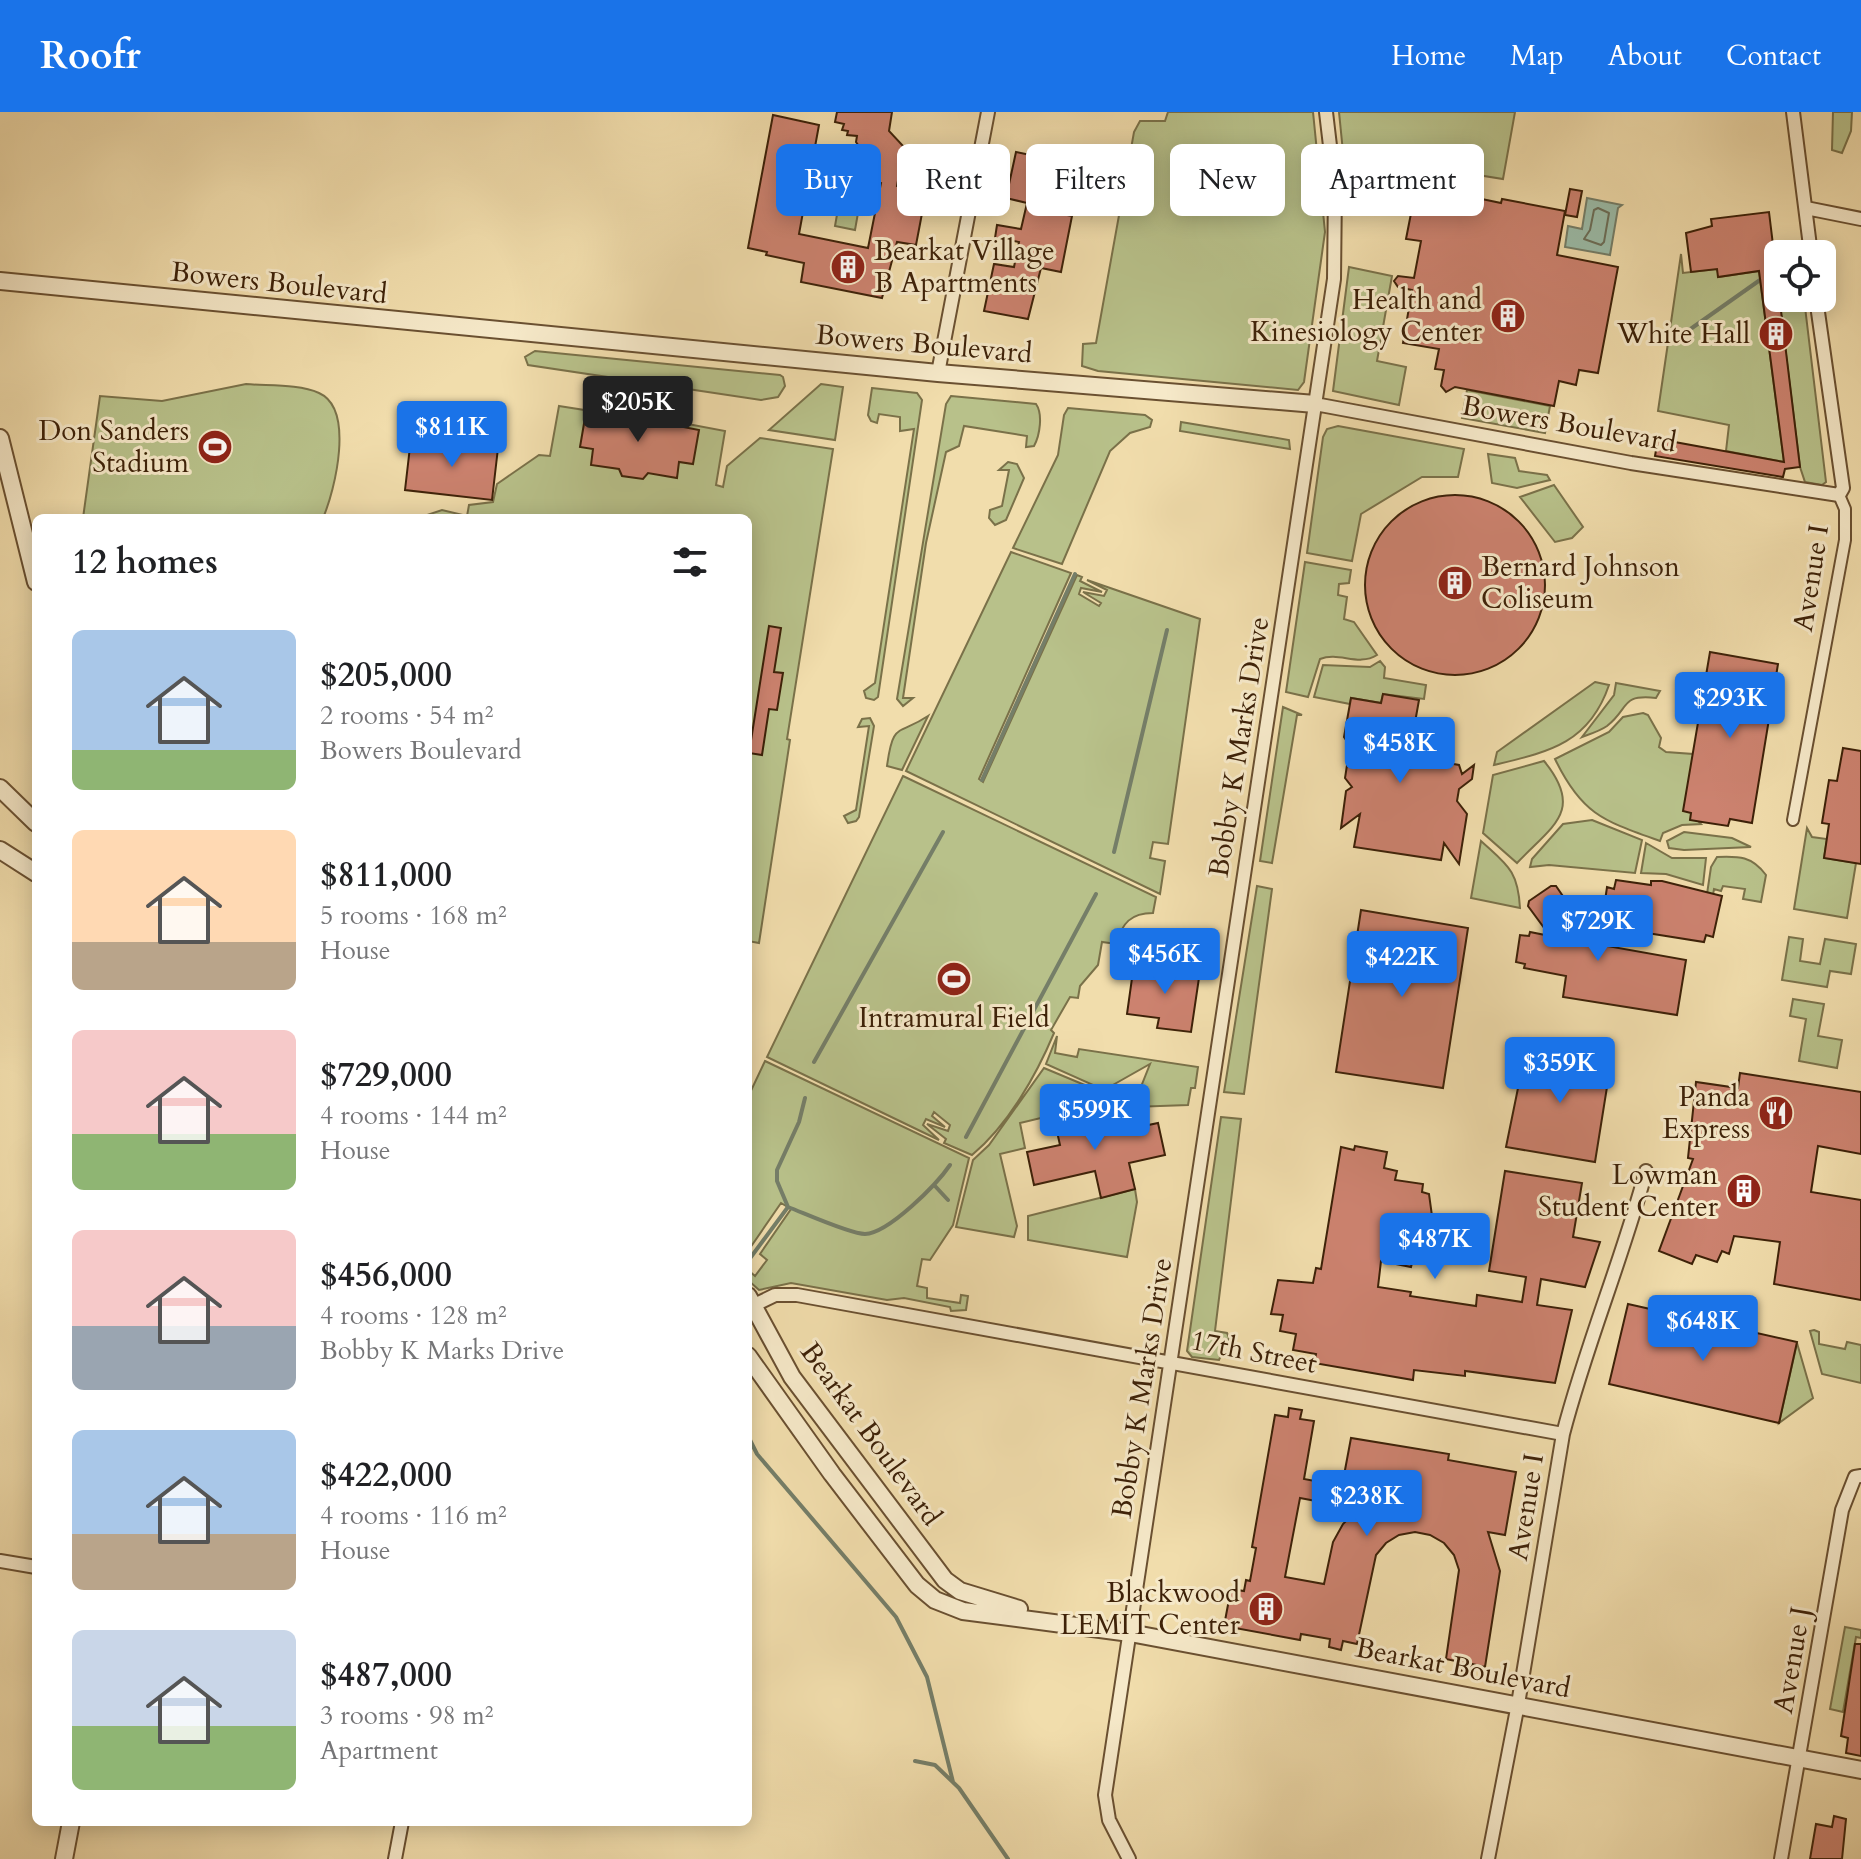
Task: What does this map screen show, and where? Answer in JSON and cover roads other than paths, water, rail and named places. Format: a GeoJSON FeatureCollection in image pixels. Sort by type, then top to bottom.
{"type":"FeatureCollection","features":[{"type":"Feature","properties":{"kind":"street"},"geometry":{"type":"LineString","coordinates":[[938,373],[988,112]]}},
{"type":"Feature","properties":{"kind":"street","name":"Bobby K Marks Drive"},"geometry":{"type":"LineString","coordinates":[[1129,1859],[1109,1820],[1105,1795],[1334,279],[1337,232],[1326,112]]}},
{"type":"Feature","properties":{"kind":"street"},"geometry":{"type":"LineString","coordinates":[[1793,112],[1809,240]]}},
{"type":"Feature","properties":{"kind":"street"},"geometry":{"type":"LineString","coordinates":[[1806,208],[1861,219]]}},
{"type":"Feature","properties":{"kind":"street","name":"Bowers Boulevard"},"geometry":{"type":"LineString","coordinates":[[0,281],[938,373],[1315,404],[1631,463],[1839,495]]}},
{"type":"Feature","properties":{"kind":"street","name":"Avenue I"},"geometry":{"type":"LineString","coordinates":[[1793,820],[1845,540],[1845,509],[1839,495],[1843,488],[1818,312]]}},
{"type":"Feature","properties":{"kind":"street"},"geometry":{"type":"LineString","coordinates":[[0,438],[32,566]]}},
{"type":"Feature","properties":{"kind":"street"},"geometry":{"type":"LineString","coordinates":[[0,788],[32,819]]}},
{"type":"Feature","properties":{"kind":"street"},"geometry":{"type":"LineString","coordinates":[[0,850],[32,870]]}},
{"type":"Feature","properties":{"kind":"street","name":"Avenue I"},"geometry":{"type":"LineString","coordinates":[[1488,1859],[1518,1704],[1563,1434],[1573,1393],[1630,1229],[1646,1171]]}},
{"type":"Feature","properties":{"kind":"street","name":"17th Street"},"geometry":{"type":"LineString","coordinates":[[752,1302],[775,1295],[797,1295],[1170,1360],[1563,1434]]}},
{"type":"Feature","properties":{"kind":"street","name":"Bearkat Boulevard"},"geometry":{"type":"LineString","coordinates":[[752,1307],[792,1377],[945,1580],[960,1591],[1055,1620]]}},
{"type":"Feature","properties":{"kind":"street","name":"Bearkat Boulevard"},"geometry":{"type":"LineString","coordinates":[[752,1362],[832,1474],[917,1585],[935,1600],[963,1611],[1055,1620],[1130,1633],[1861,1770]]}},
{"type":"Feature","properties":{"kind":"street","name":"Avenue J"},"geometry":{"type":"LineString","coordinates":[[1781,1859],[1842,1510],[1855,1477],[1861,1476]]}},
{"type":"Feature","properties":{"kind":"street"},"geometry":{"type":"LineString","coordinates":[[0,1561],[32,1566]]}},
{"type":"Feature","properties":{"kind":"street"},"geometry":{"type":"LineString","coordinates":[[64,1859],[70,1826]]}},
{"type":"Feature","properties":{"kind":"street"},"geometry":{"type":"LineString","coordinates":[[395,1859],[401,1826]]}},
{"type":"Feature","properties":{"kind":"water"},"geometry":{"type":"Polygon","coordinates":[[[1587,198],[1622,205],[1618,208],[1610,255],[1565,247],[1568,226],[1582,229],[1587,198]]]}},
{"type":"Feature","properties":{"kind":"waterway"},"geometry":{"type":"LineString","coordinates":[[1671,340],[1760,280]]}},
{"type":"Feature","properties":{"kind":"waterway"},"geometry":{"type":"LineString","coordinates":[[982,780],[1075,574]]}},
{"type":"Feature","properties":{"kind":"waterway"},"geometry":{"type":"LineString","coordinates":[[1114,852],[1167,630]]}},
{"type":"Feature","properties":{"kind":"waterway"},"geometry":{"type":"LineString","coordinates":[[814,1062],[943,832]]}},
{"type":"Feature","properties":{"kind":"waterway"},"geometry":{"type":"LineString","coordinates":[[966,1137],[1096,894]]}},
{"type":"Feature","properties":{"kind":"waterway"},"geometry":{"type":"LineString","coordinates":[[805,1098],[799,1122],[777,1170],[777,1181],[788,1207],[849,1231],[875,1232],[912,1206],[950,1165]]}},
{"type":"Feature","properties":{"kind":"waterway"},"geometry":{"type":"LineString","coordinates":[[935,1186],[948,1200]]}},
{"type":"Feature","properties":{"kind":"waterway"},"geometry":{"type":"LineString","coordinates":[[752,1256],[788,1207]]}},
{"type":"Feature","properties":{"kind":"waterway"},"geometry":{"type":"LineString","coordinates":[[752,1444],[757,1454],[896,1617],[927,1677],[953,1782]]}},
{"type":"Feature","properties":{"kind":"waterway"},"geometry":{"type":"LineString","coordinates":[[915,1761],[935,1765],[959,1788],[1008,1859]]}},
{"type":"Feature","properties":{"kind":"place","name":"Bearkat Village B Apartments"},"geometry":{"type":"Point","coordinates":[848,267]}},
{"type":"Feature","properties":{"kind":"place","name":"Health and Kinesiology Center"},"geometry":{"type":"Point","coordinates":[1508,316]}},
{"type":"Feature","properties":{"kind":"place","name":"White Hall"},"geometry":{"type":"Point","coordinates":[1776,334]}},
{"type":"Feature","properties":{"kind":"place","name":"Don Sanders Stadium"},"geometry":{"type":"Point","coordinates":[215,447]}},
{"type":"Feature","properties":{"kind":"place","name":"Bernard Johnson Coliseum"},"geometry":{"type":"Point","coordinates":[1455,583]}},
{"type":"Feature","properties":{"kind":"place","name":"Intramural Field"},"geometry":{"type":"Point","coordinates":[954,979]}},
{"type":"Feature","properties":{"kind":"place","name":"Panda Express"},"geometry":{"type":"Point","coordinates":[1776,1113]}},
{"type":"Feature","properties":{"kind":"place","name":"Lowman Student Center"},"geometry":{"type":"Point","coordinates":[1744,1191]}},
{"type":"Feature","properties":{"kind":"place","name":"Blackwood LEMIT Center"},"geometry":{"type":"Point","coordinates":[1266,1609]}}]}
